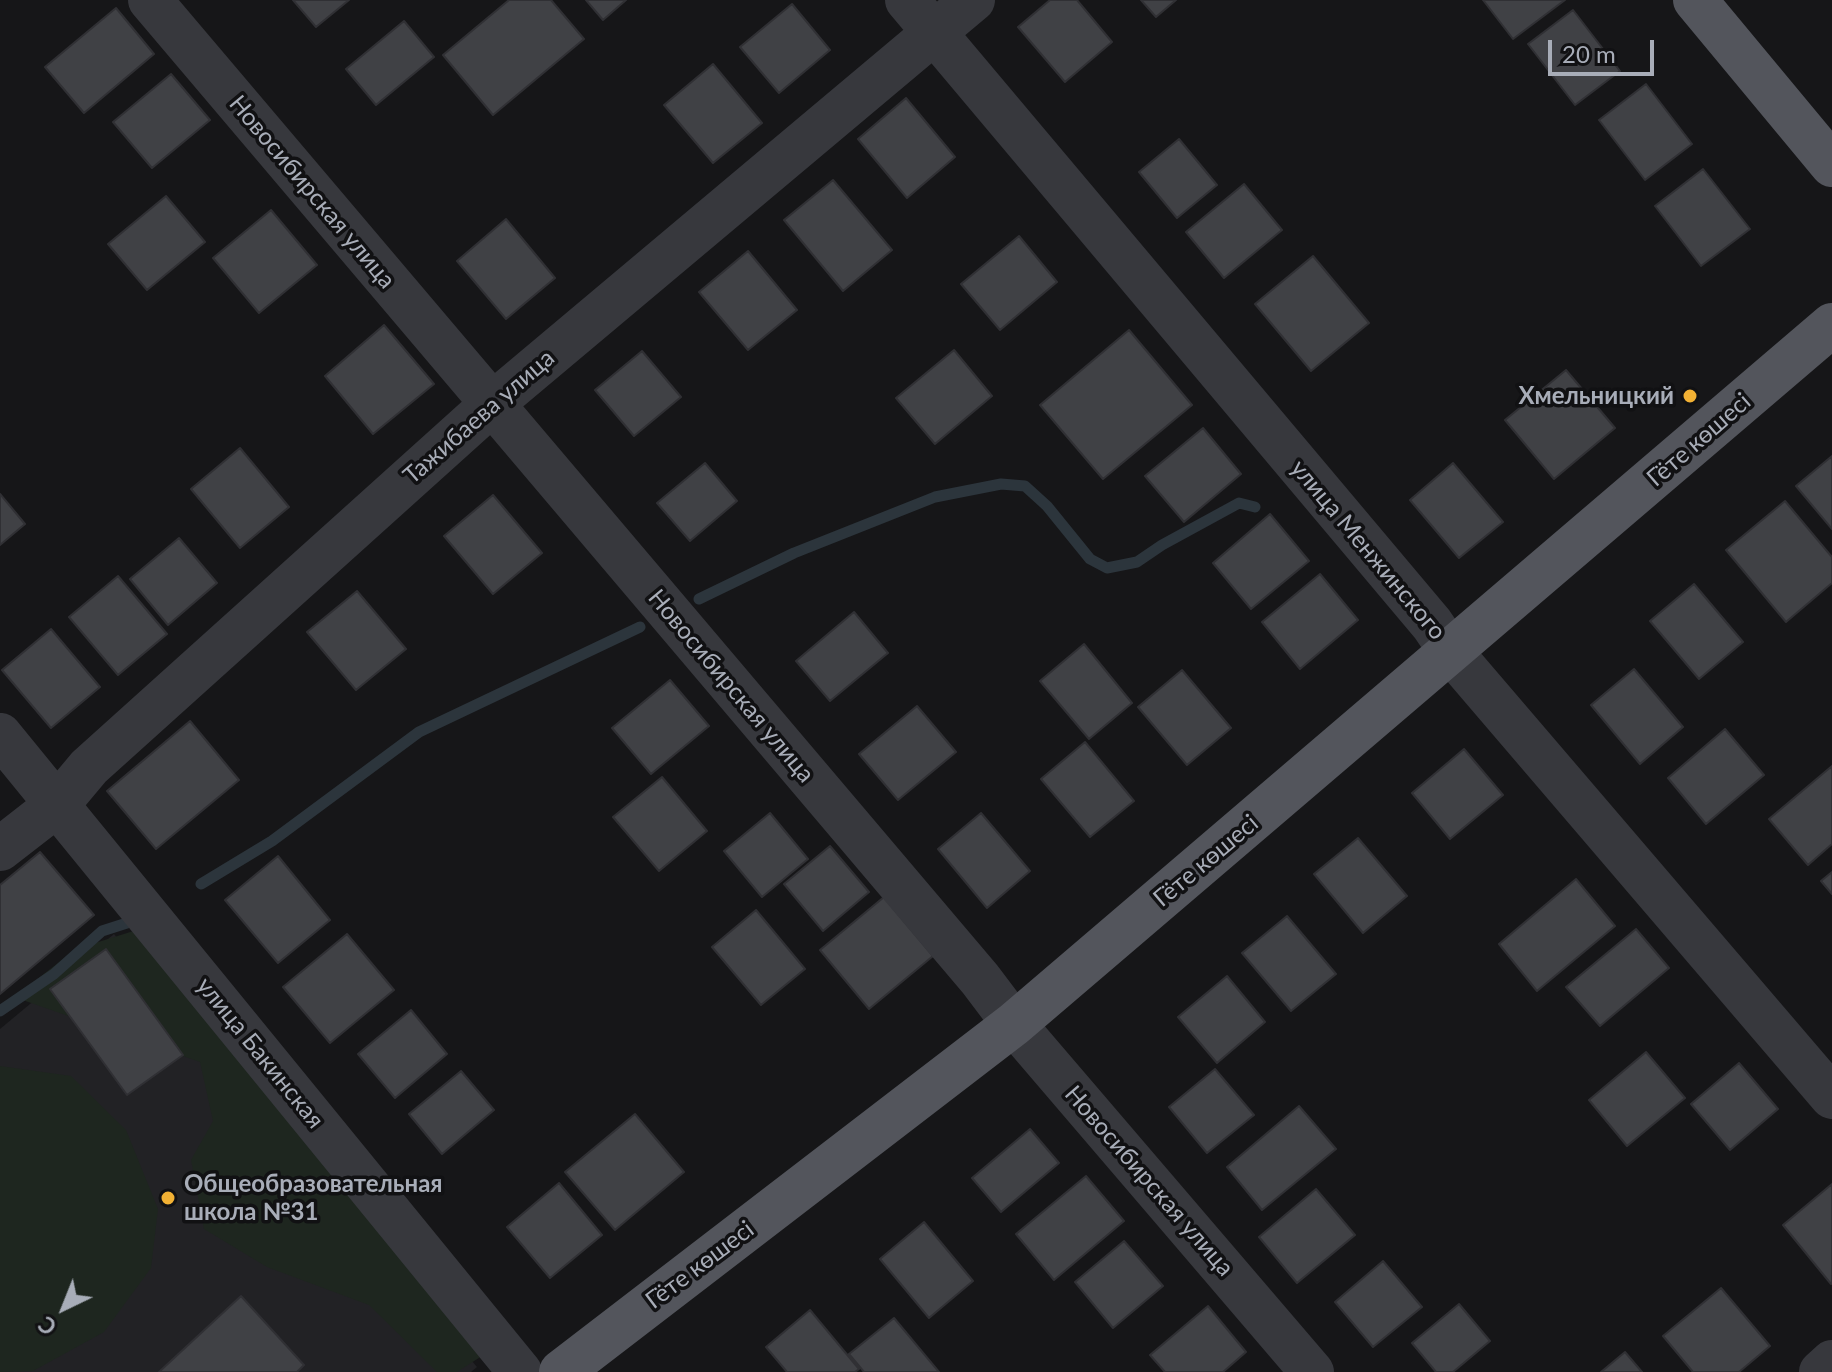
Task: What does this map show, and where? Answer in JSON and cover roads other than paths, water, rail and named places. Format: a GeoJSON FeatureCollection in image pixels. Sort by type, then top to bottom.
{"type":"FeatureCollection","features":[{"type":"Feature","properties":{"kind":"main road"},"geometry":{"type":"LineString","coordinates":[[1695,0],[1832,165]]}},
{"type":"Feature","properties":{"kind":"main road","name":"Гёте көшесі"},"geometry":{"type":"LineString","coordinates":[[561,1372],[1014,1024],[1832,325]]}},
{"type":"Feature","properties":{"kind":"street","name":"Новосибирская улица"},"geometry":{"type":"LineString","coordinates":[[150,0],[980,979],[1014,1024],[1312,1372]]}},
{"type":"Feature","properties":{"kind":"street","name":"улица Менжинского"},"geometry":{"type":"LineString","coordinates":[[907,0],[1432,624],[1451,652],[1832,1097]]}},
{"type":"Feature","properties":{"kind":"street","name":"Тажибаева улица"},"geometry":{"type":"LineString","coordinates":[[0,849],[58,804],[89,767],[492,404],[973,0]]}},
{"type":"Feature","properties":{"kind":"street","name":"улица Бакинская"},"geometry":{"type":"LineString","coordinates":[[0,735],[520,1372]]}},
{"type":"Feature","properties":{"kind":"street"},"geometry":{"type":"LineString","coordinates":[[1821,1372],[1832,1362]]}},
{"type":"Feature","properties":{"kind":"waterway"},"geometry":{"type":"LineString","coordinates":[[699,599],[794,553],[935,497],[1001,484],[1025,486],[1047,506],[1090,559],[1107,568],[1137,562],[1239,503],[1255,507]]}},
{"type":"Feature","properties":{"kind":"waterway"},"geometry":{"type":"LineString","coordinates":[[201,884],[272,841],[419,732],[640,627]]}},
{"type":"Feature","properties":{"kind":"waterway"},"geometry":{"type":"LineString","coordinates":[[0,1011],[54,974],[102,931],[130,922]]}},
{"type":"Feature","properties":{"kind":"place","name":"Хмельницкий"},"geometry":{"type":"Point","coordinates":[1690,396]}},
{"type":"Feature","properties":{"kind":"place","name":"Общеобразовательная школа №31"},"geometry":{"type":"Point","coordinates":[168,1198]}}]}
